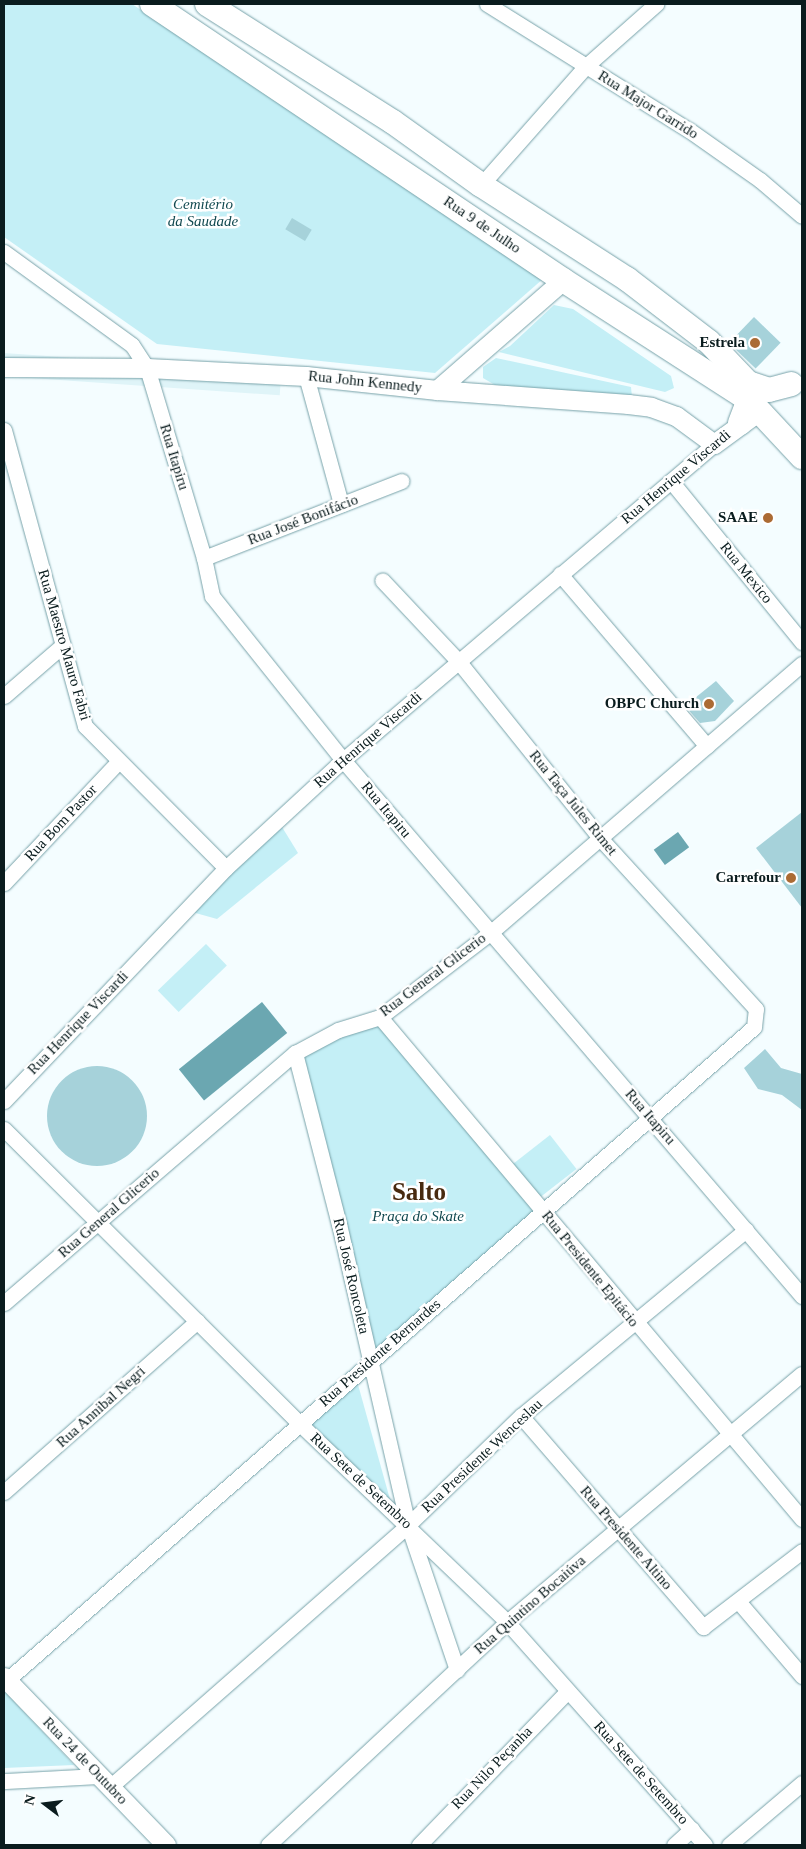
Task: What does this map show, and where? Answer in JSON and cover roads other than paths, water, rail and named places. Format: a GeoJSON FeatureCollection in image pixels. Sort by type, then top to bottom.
{"type":"FeatureCollection","features":[{"type":"Feature","properties":{"kind":"main road","name":"Rua 9 de Julho"},"geometry":{"type":"LineString","coordinates":[[152,4],[563,280],[759,407]]}},
{"type":"Feature","properties":{"kind":"main road","name":"Rua 9 de Julho"},"geometry":{"type":"LineString","coordinates":[[207,4],[394,122],[481,185],[627,279],[690,326],[802,457]]}},
{"type":"Feature","properties":{"kind":"main road"},"geometry":{"type":"LineString","coordinates":[[563,280],[576,273],[598,276],[659,319],[690,326]]}},
{"type":"Feature","properties":{"kind":"main road","name":"Rua 9 de Julho"},"geometry":{"type":"LineString","coordinates":[[759,407],[768,390],[797,379]]}},
{"type":"Feature","properties":{"kind":"main road"},"geometry":{"type":"LineString","coordinates":[[740,424],[759,407],[776,400],[797,379]]}},
{"type":"Feature","properties":{"kind":"street","name":"Rua Major Garrido"},"geometry":{"type":"LineString","coordinates":[[487,4],[689,130],[760,180],[802,216]]}},
{"type":"Feature","properties":{"kind":"street"},"geometry":{"type":"LineString","coordinates":[[481,185],[586,66],[656,4]]}},
{"type":"Feature","properties":{"kind":"street","name":"Rua Itapiru"},"geometry":{"type":"LineString","coordinates":[[4,252],[116,330],[132,344],[147,368],[204,558],[212,596],[343,760],[650,1116],[802,1296]]}},
{"type":"Feature","properties":{"kind":"street"},"geometry":{"type":"LineString","coordinates":[[437,390],[563,280]]}},
{"type":"Feature","properties":{"kind":"street"},"geometry":{"type":"LineString","coordinates":[[477,356],[473,373],[476,383],[486,394]]}},
{"type":"Feature","properties":{"kind":"street","name":"Rua John Kennedy"},"geometry":{"type":"LineString","coordinates":[[4,367],[147,368],[306,376],[437,390],[651,407],[676,416],[714,444]]}},
{"type":"Feature","properties":{"kind":"street"},"geometry":{"type":"LineString","coordinates":[[306,376],[341,504]]}},
{"type":"Feature","properties":{"kind":"street","name":"Rua Henrique Viscardi"},"geometry":{"type":"LineString","coordinates":[[4,1101],[226,868],[343,760],[560,574],[740,424]]}},
{"type":"Feature","properties":{"kind":"street","name":"Rua Maestro Mauro Fabri"},"geometry":{"type":"LineString","coordinates":[[4,430],[9,466],[63,645],[85,726],[118,762],[226,868]]}},
{"type":"Feature","properties":{"kind":"street","name":"Rua José Bonifácio"},"geometry":{"type":"LineString","coordinates":[[204,558],[402,481]]}},
{"type":"Feature","properties":{"kind":"street","name":"Rua Mexico"},"geometry":{"type":"LineString","coordinates":[[671,481],[802,642]]}},
{"type":"Feature","properties":{"kind":"street"},"geometry":{"type":"LineString","coordinates":[[560,574],[707,746]]}},
{"type":"Feature","properties":{"kind":"street","name":"Rua Taça Jules Rimet"},"geometry":{"type":"LineString","coordinates":[[382,580],[459,662],[600,838],[756,1009],[754,1027]]}},
{"type":"Feature","properties":{"kind":"street"},"geometry":{"type":"LineString","coordinates":[[4,696],[63,645]]}},
{"type":"Feature","properties":{"kind":"street","name":"Rua General Glicerio"},"geometry":{"type":"LineString","coordinates":[[4,1303],[295,1054],[338,1030],[380,1017],[490,932],[802,664]]}},
{"type":"Feature","properties":{"kind":"street","name":"Rua Bom Pastor"},"geometry":{"type":"LineString","coordinates":[[4,883],[118,762]]}},
{"type":"Feature","properties":{"kind":"street","name":"Rua Presidente Epitácio"},"geometry":{"type":"LineString","coordinates":[[380,1017],[634,1322],[802,1519]]}},
{"type":"Feature","properties":{"kind":"street","name":"Rua Presidente Bernardes"},"geometry":{"type":"LineString","coordinates":[[5,1679],[754,1027]]}},
{"type":"Feature","properties":{"kind":"street","name":"Rua José Roncoleta"},"geometry":{"type":"LineString","coordinates":[[295,1054],[371,1361],[408,1526],[457,1670]]}},
{"type":"Feature","properties":{"kind":"street","name":"Rua Sete de Setembro"},"geometry":{"type":"LineString","coordinates":[[4,1130],[299,1423],[507,1622],[567,1692],[705,1845]]}},
{"type":"Feature","properties":{"kind":"street","name":"Rua Presidente Wenceslau"},"geometry":{"type":"LineString","coordinates":[[106,1781],[408,1526],[522,1416],[746,1230]]}},
{"type":"Feature","properties":{"kind":"street","name":"Rua Annibal Negri"},"geometry":{"type":"LineString","coordinates":[[4,1492],[197,1322]]}},
{"type":"Feature","properties":{"kind":"street","name":"Rua Quintino Bocaiúva"},"geometry":{"type":"LineString","coordinates":[[268,1845],[507,1622],[802,1374]]}},
{"type":"Feature","properties":{"kind":"street","name":"Rua Presidente Altino"},"geometry":{"type":"LineString","coordinates":[[522,1416],[617,1530],[703,1627],[738,1601]]}},
{"type":"Feature","properties":{"kind":"street"},"geometry":{"type":"LineString","coordinates":[[802,1550],[738,1601],[802,1676]]}},
{"type":"Feature","properties":{"kind":"street","name":"Rua 24 de Outubro"},"geometry":{"type":"LineString","coordinates":[[5,1679],[166,1845]]}},
{"type":"Feature","properties":{"kind":"street","name":"Rua Nilo Peçanha"},"geometry":{"type":"LineString","coordinates":[[420,1845],[567,1692]]}},
{"type":"Feature","properties":{"kind":"street"},"geometry":{"type":"LineString","coordinates":[[4,1781],[106,1781]]}},
{"type":"Feature","properties":{"kind":"street"},"geometry":{"type":"LineString","coordinates":[[729,1845],[802,1783]]}},
{"type":"Feature","properties":{"kind":"street"},"geometry":{"type":"LineString","coordinates":[[674,1845],[692,1829]]}},
{"type":"Feature","properties":{"kind":"place","name":"Estrela"},"geometry":{"type":"Point","coordinates":[755,343]}},
{"type":"Feature","properties":{"kind":"place","name":"SAAE"},"geometry":{"type":"Point","coordinates":[768,518]}},
{"type":"Feature","properties":{"kind":"place","name":"OBPC Church"},"geometry":{"type":"Point","coordinates":[709,704]}},
{"type":"Feature","properties":{"kind":"place","name":"Carrefour"},"geometry":{"type":"Point","coordinates":[791,878]}},
{"type":"Feature","properties":{"kind":"district","name":"Salto"},"geometry":{"type":"Point","coordinates":[419,1192]}},
{"type":"Feature","properties":{"kind":"park label","name":"Cemitério da Saudade"},"geometry":{"type":"Point","coordinates":[203,212]}},
{"type":"Feature","properties":{"kind":"park label","name":"Praça do Skate"},"geometry":{"type":"Point","coordinates":[418,1217]}}]}
